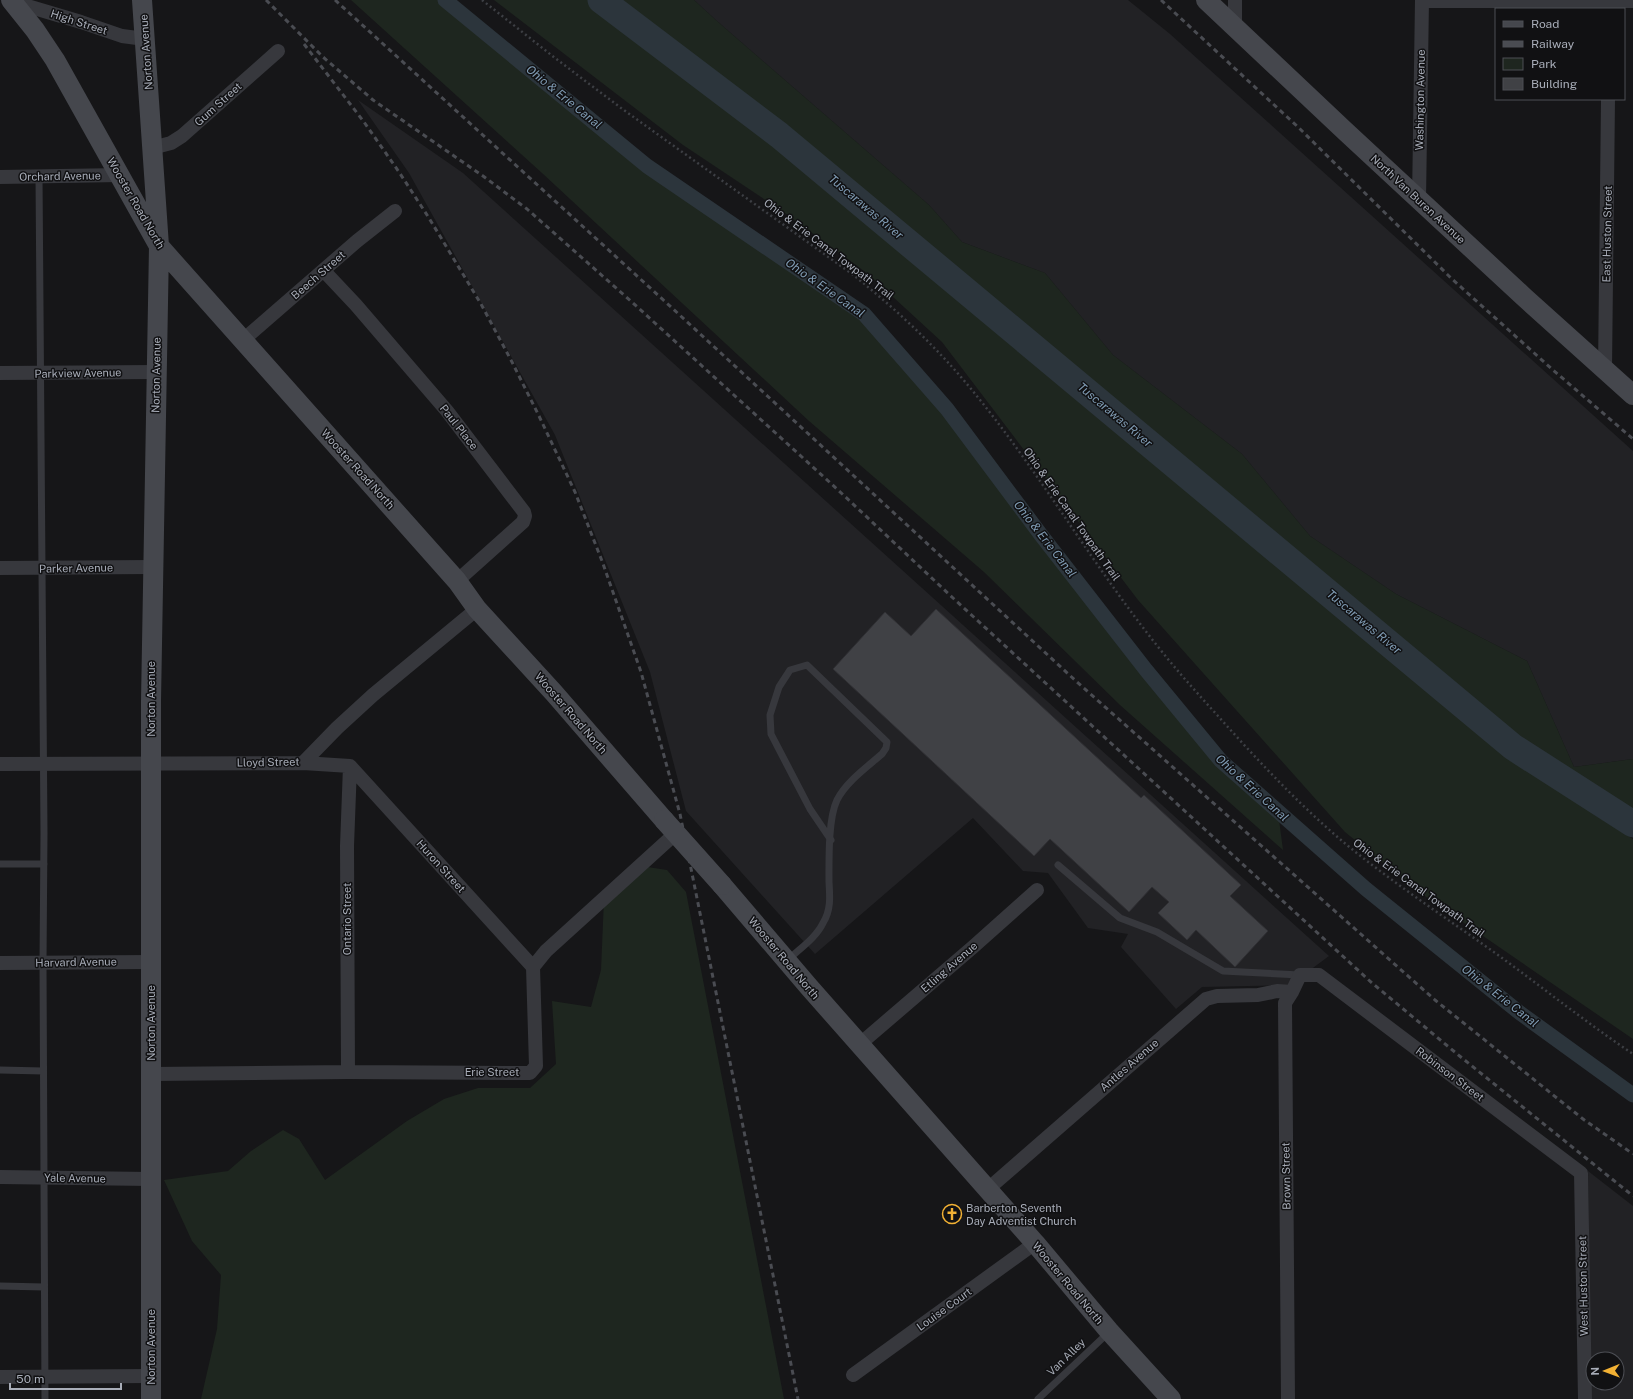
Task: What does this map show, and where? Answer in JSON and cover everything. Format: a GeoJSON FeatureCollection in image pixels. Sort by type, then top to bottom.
{"type":"FeatureCollection","features":[{"type":"Feature","properties":{"kind":"main road","name":"Norton Avenue"},"geometry":{"type":"LineString","coordinates":[[142,0],[146,39],[159,246],[152,567],[150,1179],[151,1399]]}},
{"type":"Feature","properties":{"kind":"main road","name":"North Van Buren Avenue"},"geometry":{"type":"LineString","coordinates":[[1206,0],[1419,200],[1633,395]]}},
{"type":"Feature","properties":{"kind":"main road","name":"Wooster Road North"},"geometry":{"type":"LineString","coordinates":[[12,1],[55,60],[121,175],[159,246],[457,581],[477,609],[554,693],[670,832],[722,885],[809,988],[988,1189],[1109,1331],[1171,1399]]}},
{"type":"Feature","properties":{"kind":"street"},"geometry":{"type":"LineString","coordinates":[[1234,0],[1235,27]]}},
{"type":"Feature","properties":{"kind":"street"},"geometry":{"type":"LineString","coordinates":[[1422,0],[1609,4],[1633,1]]}},
{"type":"Feature","properties":{"kind":"street","name":"Washington Avenue"},"geometry":{"type":"LineString","coordinates":[[1419,200],[1422,0]]}},
{"type":"Feature","properties":{"kind":"street","name":"High Street"},"geometry":{"type":"LineString","coordinates":[[12,1],[122,36],[146,39]]}},
{"type":"Feature","properties":{"kind":"street","name":"Gum Street"},"geometry":{"type":"LineString","coordinates":[[152,148],[168,144],[182,136],[278,51]]}},
{"type":"Feature","properties":{"kind":"street","name":"East Huston Street"},"geometry":{"type":"LineString","coordinates":[[1605,370],[1608,100]]}},
{"type":"Feature","properties":{"kind":"street","name":"Orchard Avenue"},"geometry":{"type":"LineString","coordinates":[[0,177],[121,175]]}},
{"type":"Feature","properties":{"kind":"street","name":"Beech Street"},"geometry":{"type":"LineString","coordinates":[[243,340],[362,237],[395,211]]}},
{"type":"Feature","properties":{"kind":"street","name":"Paul Place"},"geometry":{"type":"LineString","coordinates":[[324,270],[447,411],[524,512],[525,516],[523,522],[457,581]]}},
{"type":"Feature","properties":{"kind":"street","name":"Parkview Avenue"},"geometry":{"type":"LineString","coordinates":[[0,373],[156,372]]}},
{"type":"Feature","properties":{"kind":"street","name":"Parker Avenue"},"geometry":{"type":"LineString","coordinates":[[0,568],[152,567]]}},
{"type":"Feature","properties":{"kind":"street","name":"Lloyd Street"},"geometry":{"type":"LineString","coordinates":[[0,764],[303,763],[337,728],[373,695],[477,609]]}},
{"type":"Feature","properties":{"kind":"street"},"geometry":{"type":"LineString","coordinates":[[303,763],[350,766]]}},
{"type":"Feature","properties":{"kind":"street","name":"Huron Street"},"geometry":{"type":"LineString","coordinates":[[350,766],[533,967]]}},
{"type":"Feature","properties":{"kind":"street","name":"Ontario Street"},"geometry":{"type":"LineString","coordinates":[[348,1072],[347,846],[350,766]]}},
{"type":"Feature","properties":{"kind":"street"},"geometry":{"type":"LineString","coordinates":[[533,967],[546,951],[670,832]]}},
{"type":"Feature","properties":{"kind":"street","name":"Etling Avenue"},"geometry":{"type":"LineString","coordinates":[[860,1044],[1037,890]]}},
{"type":"Feature","properties":{"kind":"street","name":"Harvard Avenue"},"geometry":{"type":"LineString","coordinates":[[0,963],[151,962]]}},
{"type":"Feature","properties":{"kind":"street","name":"Erie Street"},"geometry":{"type":"LineString","coordinates":[[151,1074],[348,1072],[530,1073],[536,1066],[533,967]]}},
{"type":"Feature","properties":{"kind":"street","name":"Robinson Street"},"geometry":{"type":"LineString","coordinates":[[1300,975],[1319,975],[1581,1173]]}},
{"type":"Feature","properties":{"kind":"street","name":"Brown Street"},"geometry":{"type":"LineString","coordinates":[[1288,1399],[1284,1003],[1292,992],[1300,975]]}},
{"type":"Feature","properties":{"kind":"street","name":"Antles Avenue"},"geometry":{"type":"LineString","coordinates":[[988,1189],[1206,999],[1217,996],[1258,995],[1277,991],[1292,992]]}},
{"type":"Feature","properties":{"kind":"street","name":"West Huston Street"},"geometry":{"type":"LineString","coordinates":[[1581,1173],[1584,1399]]}},
{"type":"Feature","properties":{"kind":"street","name":"Yale Avenue"},"geometry":{"type":"LineString","coordinates":[[0,1177],[150,1179]]}},
{"type":"Feature","properties":{"kind":"street","name":"Louise Court"},"geometry":{"type":"LineString","coordinates":[[853,1375],[1035,1243]]}},
{"type":"Feature","properties":{"kind":"street"},"geometry":{"type":"LineString","coordinates":[[0,1377],[151,1376]]}},
{"type":"Feature","properties":{"kind":"lane"},"geometry":{"type":"LineString","coordinates":[[39,176],[44,864],[43,1177],[45,1399]]}},
{"type":"Feature","properties":{"kind":"lane"},"geometry":{"type":"LineString","coordinates":[[787,961],[823,925],[828,913],[830,901],[832,816],[837,800],[844,790],[882,754],[886,748],[887,742],[807,665],[790,670],[779,687],[770,715],[771,734],[810,809],[831,840]]}},
{"type":"Feature","properties":{"kind":"lane"},"geometry":{"type":"LineString","coordinates":[[0,864],[44,864]]}},
{"type":"Feature","properties":{"kind":"lane"},"geometry":{"type":"LineString","coordinates":[[1058,864],[1120,918],[1157,932],[1223,971],[1300,975]]}},
{"type":"Feature","properties":{"kind":"lane"},"geometry":{"type":"LineString","coordinates":[[0,1070],[43,1071]]}},
{"type":"Feature","properties":{"kind":"lane"},"geometry":{"type":"LineString","coordinates":[[0,1286],[44,1287]]}},
{"type":"Feature","properties":{"kind":"lane","name":"Van Alley"},"geometry":{"type":"LineString","coordinates":[[1038,1399],[1109,1331]]}},
{"type":"Feature","properties":{"kind":"path","name":"Ohio & Erie Canal Towpath Trail"},"geometry":{"type":"LineString","coordinates":[[482,0],[609,99],[852,274],[913,325],[957,373],[987,409],[1099,567],[1159,648],[1241,742],[1284,786],[1350,847],[1382,873],[1633,1054]]}},
{"type":"Feature","properties":{"kind":"shaded area"},"geometry":{"type":"Polygon","coordinates":[[[694,0],[1128,0],[1170,34],[1633,451],[1633,759],[1574,767],[1527,661],[1396,594],[1310,536],[1242,454],[1113,355],[1045,273],[962,242],[929,205],[694,0]]]}},
{"type":"Feature","properties":{"kind":"shaded area"},"geometry":{"type":"Polygon","coordinates":[[[358,100],[463,173],[1329,956],[1290,985],[1202,987],[1176,1009],[1121,947],[1128,934],[1088,928],[1048,873],[1023,871],[973,818],[815,954],[686,811],[650,672],[555,435],[409,173],[358,100]]]}},
{"type":"Feature","properties":{"kind":"shaded area"},"geometry":{"type":"Polygon","coordinates":[[[1588,1171],[1633,1206],[1633,1399],[1590,1399],[1590,1391],[1625,1391],[1625,1351],[1590,1351],[1588,1171]]]}},
{"type":"Feature","properties":{"kind":"green space"},"geometry":{"type":"Polygon","coordinates":[[[351,0],[445,0],[647,166],[864,314],[1221,761],[1278,812],[1283,850],[1120,705],[984,572],[809,421],[542,173],[351,0]]]}},
{"type":"Feature","properties":{"kind":"green space"},"geometry":{"type":"Polygon","coordinates":[[[494,0],[694,0],[929,205],[962,242],[1045,273],[1113,355],[1242,454],[1310,536],[1396,594],[1527,661],[1574,767],[1633,759],[1633,813],[1581,782],[1595,815],[1633,839],[1633,1039],[1419,892],[1345,832],[1138,600],[942,342],[868,274],[785,213],[683,145],[494,0]]]}},
{"type":"Feature","properties":{"kind":"green space"},"geometry":{"type":"Polygon","coordinates":[[[641,866],[667,870],[686,892],[784,1399],[201,1399],[217,1329],[221,1275],[192,1241],[164,1180],[228,1171],[251,1151],[283,1130],[299,1139],[325,1180],[407,1121],[444,1099],[478,1088],[530,1088],[556,1064],[552,1001],[591,1007],[601,970],[604,899],[641,866]]]}},
{"type":"Feature","properties":{"kind":"building"},"geometry":{"type":"Polygon","coordinates":[[[936,609],[1141,798],[1144,795],[1241,885],[1230,896],[1268,931],[1235,967],[1196,930],[1187,940],[1158,913],[1169,902],[1152,887],[1129,912],[1050,839],[1034,856],[833,669],[885,612],[911,636],[936,609]]]}},
{"type":"Feature","properties":{"kind":"waterway","name":"Ohio & Erie Canal"},"geometry":{"type":"LineString","coordinates":[[445,0],[647,166],[864,314],[947,409],[1041,535],[1146,670],[1221,761],[1366,889],[1520,1013],[1633,1095]]}},
{"type":"Feature","properties":{"kind":"waterway","name":"Tuscarawas River"},"geometry":{"type":"LineString","coordinates":[[601,0],[779,135],[1513,747],[1633,824]]}},
{"type":"Feature","properties":{"kind":"railway"},"geometry":{"type":"LineString","coordinates":[[266,0],[323,57],[373,100],[483,176],[527,209],[633,303],[837,489],[953,598],[1372,983],[1462,1058],[1633,1196]]}},
{"type":"Feature","properties":{"kind":"railway"},"geometry":{"type":"LineString","coordinates":[[335,0],[671,307],[1077,682],[1435,1000],[1583,1119],[1633,1154]]}},
{"type":"Feature","properties":{"kind":"railway"},"geometry":{"type":"LineString","coordinates":[[1161,0],[1298,127],[1452,279],[1553,370],[1633,439]]}},
{"type":"Feature","properties":{"kind":"railway"},"geometry":{"type":"LineString","coordinates":[[304,44],[364,122],[399,172],[429,218],[481,304],[512,362],[575,492],[602,561],[641,672],[680,814],[798,1399]]}},
{"type":"Feature","properties":{"kind":"place","name":"Barberton Seventh Day Adventist Church"},"geometry":{"type":"Point","coordinates":[952,1214]}}]}
